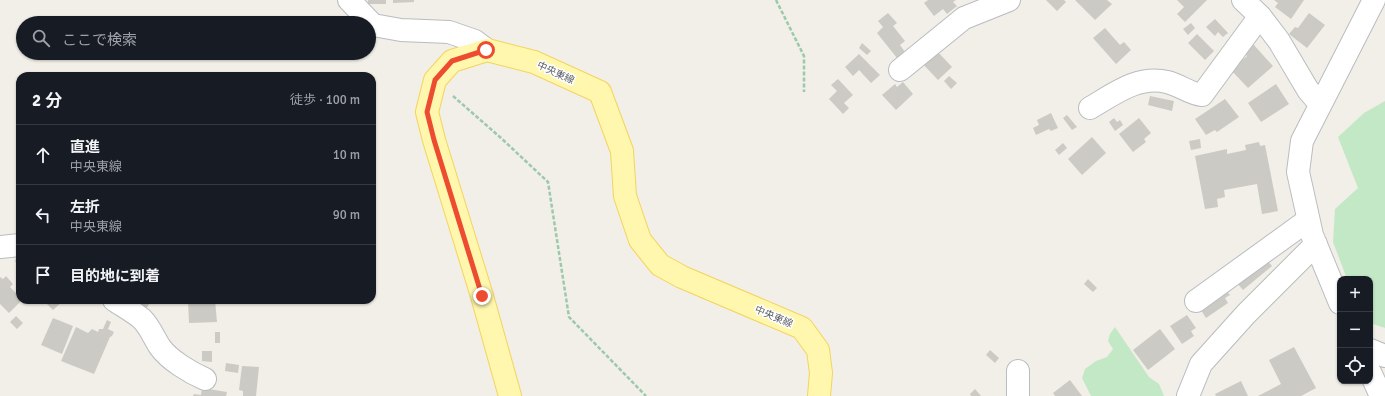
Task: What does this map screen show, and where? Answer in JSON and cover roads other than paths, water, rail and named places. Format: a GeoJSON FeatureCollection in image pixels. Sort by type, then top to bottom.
{"type":"FeatureCollection","features":[{"type":"Feature","properties":{"kind":"main road"},"geometry":{"type":"LineString","coordinates":[[486,50],[452,61],[435,80],[427,112],[510,396]]}},
{"type":"Feature","properties":{"kind":"main road","name":"中央東線"},"geometry":{"type":"LineString","coordinates":[[486,50],[534,62],[600,92],[622,151],[625,196],[640,240],[660,265],[682,277],[802,328],[818,350],[821,373],[819,396]]}},
{"type":"Feature","properties":{"kind":"street"},"geometry":{"type":"LineString","coordinates":[[349,0],[364,16]]}},
{"type":"Feature","properties":{"kind":"street"},"geometry":{"type":"LineString","coordinates":[[900,70],[964,18],[1009,0]]}},
{"type":"Feature","properties":{"kind":"street"},"geometry":{"type":"LineString","coordinates":[[1337,296],[1312,235],[1298,172],[1302,141],[1374,0]]}},
{"type":"Feature","properties":{"kind":"street"},"geometry":{"type":"LineString","coordinates":[[1090,108],[1120,90],[1143,81],[1167,82],[1202,95],[1254,6],[1279,41],[1308,90],[1320,104]]}},
{"type":"Feature","properties":{"kind":"street"},"geometry":{"type":"LineString","coordinates":[[376,26],[400,30],[449,32],[475,41],[486,50]]}},
{"type":"Feature","properties":{"kind":"street"},"geometry":{"type":"LineString","coordinates":[[1196,301],[1308,220]]}},
{"type":"Feature","properties":{"kind":"street"},"geometry":{"type":"LineString","coordinates":[[1188,396],[1201,364],[1246,314],[1316,244]]}},
{"type":"Feature","properties":{"kind":"street"},"geometry":{"type":"LineString","coordinates":[[0,247],[16,245]]}},
{"type":"Feature","properties":{"kind":"street"},"geometry":{"type":"LineString","coordinates":[[120,304],[142,319],[153,333],[161,348],[180,365],[193,374],[206,379]]}},
{"type":"Feature","properties":{"kind":"street"},"geometry":{"type":"LineString","coordinates":[[1373,351],[1385,356]]}},
{"type":"Feature","properties":{"kind":"street"},"geometry":{"type":"LineString","coordinates":[[1018,370],[1018,396]]}},
{"type":"Feature","properties":{"kind":"street"},"geometry":{"type":"LineString","coordinates":[[1373,379],[1381,396]]}}]}
